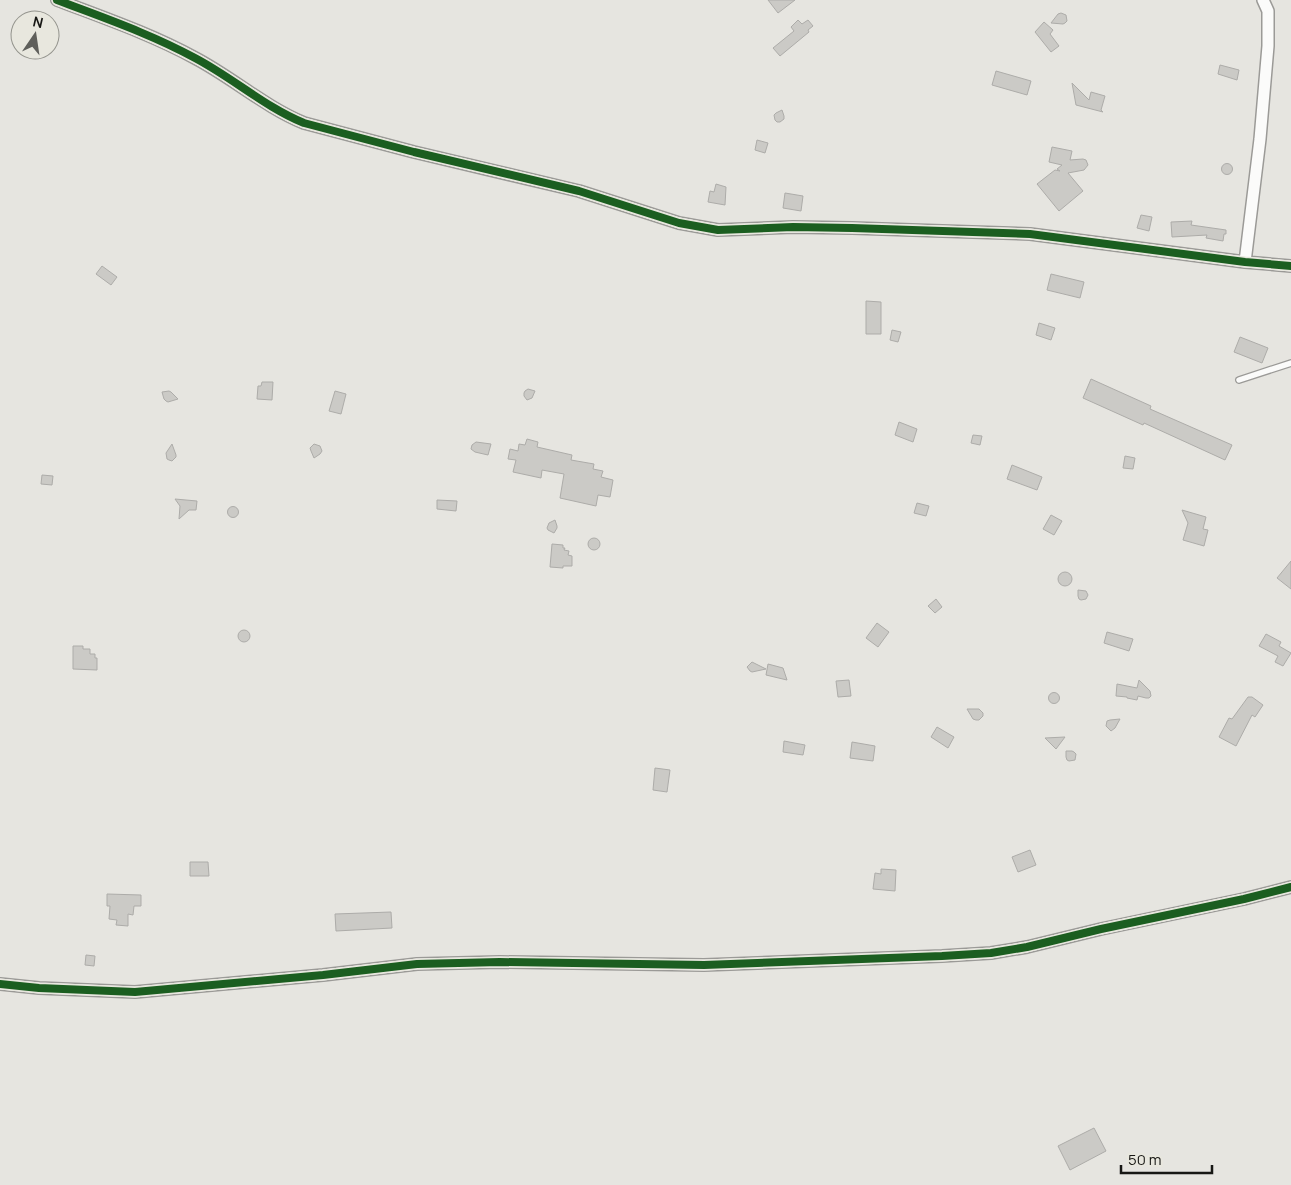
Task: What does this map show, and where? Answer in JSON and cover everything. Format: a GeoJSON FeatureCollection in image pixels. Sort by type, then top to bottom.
{"type":"FeatureCollection","features":[{"type":"Feature","properties":{"kind":"street"},"geometry":{"type":"LineString","coordinates":[[57,0],[168,44],[215,69],[282,113],[304,123],[414,152],[578,191],[679,223],[718,230],[784,227],[1030,234],[1245,262],[1291,266]]}},
{"type":"Feature","properties":{"kind":"street"},"geometry":{"type":"LineString","coordinates":[[1245,262],[1260,139],[1268,46],[1268,11],[1263,0]]}},
{"type":"Feature","properties":{"kind":"street"},"geometry":{"type":"LineString","coordinates":[[0,984],[40,988],[135,992],[313,976],[417,964],[500,962],[704,965],[991,953],[1027,947],[1291,887]]}},
{"type":"Feature","properties":{"kind":"lane"},"geometry":{"type":"LineString","coordinates":[[1240,380],[1291,363]]}},
{"type":"Feature","properties":{"kind":"building"},"geometry":{"type":"Polygon","coordinates":[[[768,0],[795,0],[778,13],[768,0]]]}},
{"type":"Feature","properties":{"kind":"building"},"geometry":{"type":"Polygon","coordinates":[[[1058,14],[1066,15],[1067,21],[1065,23],[1051,23],[1058,14]]]}},
{"type":"Feature","properties":{"kind":"building"},"geometry":{"type":"Polygon","coordinates":[[[798,20],[802,24],[808,20],[813,26],[808,30],[809,32],[780,56],[773,48],[794,31],[791,27],[798,20]]]}},
{"type":"Feature","properties":{"kind":"building"},"geometry":{"type":"Polygon","coordinates":[[[1044,22],[1053,30],[1050,34],[1059,46],[1051,52],[1035,32],[1044,22]]]}},
{"type":"Feature","properties":{"kind":"building"},"geometry":{"type":"Polygon","coordinates":[[[1220,65],[1239,70],[1237,80],[1218,74],[1220,65]]]}},
{"type":"Feature","properties":{"kind":"building"},"geometry":{"type":"Polygon","coordinates":[[[996,71],[1031,81],[1027,95],[992,85],[996,71]]]}},
{"type":"Feature","properties":{"kind":"building"},"geometry":{"type":"Polygon","coordinates":[[[1072,83],[1089,100],[1091,92],[1105,96],[1101,110],[1103,112],[1076,105],[1072,83]]]}},
{"type":"Feature","properties":{"kind":"building"},"geometry":{"type":"Polygon","coordinates":[[[782,110],[784,119],[777,122],[774,115],[782,110]]]}},
{"type":"Feature","properties":{"kind":"building"},"geometry":{"type":"Polygon","coordinates":[[[757,140],[768,143],[765,153],[755,150],[757,140]]]}},
{"type":"Feature","properties":{"kind":"building"},"geometry":{"type":"Polygon","coordinates":[[[1052,147],[1072,151],[1070,160],[1083,159],[1086,160],[1088,165],[1084,170],[1068,173],[1083,191],[1059,211],[1037,184],[1055,170],[1060,171],[1057,169],[1062,165],[1049,162],[1052,147]]]}},
{"type":"Feature","properties":{"kind":"building"},"geometry":{"type":"Polygon","coordinates":[[[1227,163],[1233,169],[1227,175],[1221,169],[1227,163]]]}},
{"type":"Feature","properties":{"kind":"building"},"geometry":{"type":"Polygon","coordinates":[[[716,184],[726,187],[725,205],[708,202],[710,191],[714,192],[716,184]]]}},
{"type":"Feature","properties":{"kind":"building"},"geometry":{"type":"Polygon","coordinates":[[[785,193],[803,196],[801,211],[783,208],[785,193]]]}},
{"type":"Feature","properties":{"kind":"building"},"geometry":{"type":"Polygon","coordinates":[[[1141,215],[1152,217],[1149,231],[1137,228],[1141,215]]]}},
{"type":"Feature","properties":{"kind":"building"},"geometry":{"type":"Polygon","coordinates":[[[1192,221],[1191,225],[1226,230],[1223,241],[1206,238],[1207,235],[1172,237],[1171,222],[1192,221]]]}},
{"type":"Feature","properties":{"kind":"building"},"geometry":{"type":"Polygon","coordinates":[[[102,266],[117,277],[111,285],[96,274],[102,266]]]}},
{"type":"Feature","properties":{"kind":"building"},"geometry":{"type":"Polygon","coordinates":[[[1051,274],[1084,282],[1080,298],[1047,290],[1051,274]]]}},
{"type":"Feature","properties":{"kind":"building"},"geometry":{"type":"Polygon","coordinates":[[[866,301],[881,302],[881,334],[866,334],[866,301]]]}},
{"type":"Feature","properties":{"kind":"building"},"geometry":{"type":"Polygon","coordinates":[[[1039,323],[1055,328],[1051,340],[1036,335],[1039,323]]]}},
{"type":"Feature","properties":{"kind":"building"},"geometry":{"type":"Polygon","coordinates":[[[892,330],[901,332],[898,342],[890,340],[892,330]]]}},
{"type":"Feature","properties":{"kind":"building"},"geometry":{"type":"Polygon","coordinates":[[[1240,337],[1268,348],[1262,363],[1234,352],[1240,337]]]}},
{"type":"Feature","properties":{"kind":"building"},"geometry":{"type":"Polygon","coordinates":[[[1091,379],[1151,406],[1150,409],[1232,445],[1225,460],[1083,398],[1091,379]]]}},
{"type":"Feature","properties":{"kind":"building"},"geometry":{"type":"Polygon","coordinates":[[[262,382],[273,382],[272,400],[257,399],[258,386],[261,386],[262,382]]]}},
{"type":"Feature","properties":{"kind":"building"},"geometry":{"type":"Polygon","coordinates":[[[528,389],[535,391],[532,398],[527,400],[524,393],[528,389]]]}},
{"type":"Feature","properties":{"kind":"building"},"geometry":{"type":"Polygon","coordinates":[[[169,391],[178,399],[166,401],[162,392],[169,391]]]}},
{"type":"Feature","properties":{"kind":"building"},"geometry":{"type":"Polygon","coordinates":[[[335,391],[346,394],[341,414],[329,411],[335,391]]]}},
{"type":"Feature","properties":{"kind":"building"},"geometry":{"type":"Polygon","coordinates":[[[899,422],[917,429],[913,442],[895,435],[899,422]]]}},
{"type":"Feature","properties":{"kind":"building"},"geometry":{"type":"Polygon","coordinates":[[[973,435],[982,436],[980,445],[971,443],[973,435]]]}},
{"type":"Feature","properties":{"kind":"building"},"geometry":{"type":"Polygon","coordinates":[[[527,439],[538,442],[537,447],[572,455],[571,460],[594,464],[593,469],[603,471],[601,477],[613,480],[610,497],[598,495],[596,506],[560,498],[564,474],[542,470],[541,478],[513,472],[516,460],[508,459],[510,449],[518,451],[519,444],[525,445],[527,439]]]}},
{"type":"Feature","properties":{"kind":"building"},"geometry":{"type":"Polygon","coordinates":[[[476,442],[491,444],[488,455],[471,449],[472,445],[476,442]]]}},
{"type":"Feature","properties":{"kind":"building"},"geometry":{"type":"Polygon","coordinates":[[[172,444],[176,457],[172,461],[167,459],[166,453],[172,444]]]}},
{"type":"Feature","properties":{"kind":"building"},"geometry":{"type":"Polygon","coordinates":[[[314,444],[320,446],[322,451],[314,458],[310,448],[314,444]]]}},
{"type":"Feature","properties":{"kind":"building"},"geometry":{"type":"Polygon","coordinates":[[[1125,456],[1135,458],[1133,469],[1123,468],[1125,456]]]}},
{"type":"Feature","properties":{"kind":"building"},"geometry":{"type":"Polygon","coordinates":[[[1012,465],[1042,477],[1037,490],[1007,479],[1012,465]]]}},
{"type":"Feature","properties":{"kind":"building"},"geometry":{"type":"Polygon","coordinates":[[[42,475],[53,476],[52,485],[41,484],[42,475]]]}},
{"type":"Feature","properties":{"kind":"building"},"geometry":{"type":"Polygon","coordinates":[[[175,499],[197,501],[196,510],[189,510],[179,519],[180,506],[175,499]]]}},
{"type":"Feature","properties":{"kind":"building"},"geometry":{"type":"Polygon","coordinates":[[[437,500],[457,501],[456,511],[437,509],[437,500]]]}},
{"type":"Feature","properties":{"kind":"building"},"geometry":{"type":"Polygon","coordinates":[[[917,503],[929,506],[926,516],[914,513],[917,503]]]}},
{"type":"Feature","properties":{"kind":"building"},"geometry":{"type":"Polygon","coordinates":[[[231,507],[235,507],[238,512],[237,516],[231,517],[228,514],[228,510],[231,507]]]}},
{"type":"Feature","properties":{"kind":"building"},"geometry":{"type":"Polygon","coordinates":[[[1182,510],[1206,517],[1203,529],[1208,530],[1204,546],[1183,540],[1188,523],[1182,510]]]}},
{"type":"Feature","properties":{"kind":"building"},"geometry":{"type":"Polygon","coordinates":[[[1051,515],[1062,521],[1054,535],[1043,529],[1051,515]]]}},
{"type":"Feature","properties":{"kind":"building"},"geometry":{"type":"Polygon","coordinates":[[[555,520],[557,528],[554,533],[547,528],[549,523],[555,520]]]}},
{"type":"Feature","properties":{"kind":"building"},"geometry":{"type":"Polygon","coordinates":[[[594,538],[600,544],[594,550],[588,544],[594,538]]]}},
{"type":"Feature","properties":{"kind":"building"},"geometry":{"type":"Polygon","coordinates":[[[552,544],[563,545],[564,550],[569,551],[568,555],[572,556],[572,566],[563,566],[563,568],[550,567],[552,544]]]}},
{"type":"Feature","properties":{"kind":"building"},"geometry":{"type":"Polygon","coordinates":[[[1291,561],[1291,589],[1277,578],[1291,561]]]}},
{"type":"Feature","properties":{"kind":"building"},"geometry":{"type":"Polygon","coordinates":[[[1062,572],[1068,572],[1072,579],[1068,586],[1062,586],[1058,582],[1058,576],[1062,572]]]}},
{"type":"Feature","properties":{"kind":"building"},"geometry":{"type":"Polygon","coordinates":[[[1078,590],[1086,591],[1088,595],[1086,599],[1079,599],[1078,590]]]}},
{"type":"Feature","properties":{"kind":"building"},"geometry":{"type":"Polygon","coordinates":[[[936,599],[942,607],[935,613],[928,606],[936,599]]]}},
{"type":"Feature","properties":{"kind":"building"},"geometry":{"type":"Polygon","coordinates":[[[877,623],[889,632],[878,647],[866,638],[877,623]]]}},
{"type":"Feature","properties":{"kind":"building"},"geometry":{"type":"Polygon","coordinates":[[[244,630],[250,636],[244,642],[238,636],[244,630]]]}},
{"type":"Feature","properties":{"kind":"building"},"geometry":{"type":"Polygon","coordinates":[[[1107,632],[1133,639],[1129,651],[1104,643],[1107,632]]]}},
{"type":"Feature","properties":{"kind":"building"},"geometry":{"type":"Polygon","coordinates":[[[1266,634],[1281,642],[1279,646],[1291,653],[1283,666],[1275,662],[1278,656],[1259,646],[1266,634]]]}},
{"type":"Feature","properties":{"kind":"building"},"geometry":{"type":"Polygon","coordinates":[[[73,646],[83,646],[83,649],[90,649],[90,654],[95,654],[97,670],[73,669],[73,646]]]}},
{"type":"Feature","properties":{"kind":"building"},"geometry":{"type":"Polygon","coordinates":[[[752,662],[766,669],[750,671],[747,667],[752,662]]]}},
{"type":"Feature","properties":{"kind":"building"},"geometry":{"type":"Polygon","coordinates":[[[768,664],[783,668],[787,680],[766,675],[768,664]]]}},
{"type":"Feature","properties":{"kind":"building"},"geometry":{"type":"Polygon","coordinates":[[[849,680],[851,696],[838,697],[836,681],[849,680]]]}},
{"type":"Feature","properties":{"kind":"building"},"geometry":{"type":"Polygon","coordinates":[[[1139,680],[1150,691],[1151,696],[1149,698],[1138,696],[1137,700],[1116,696],[1117,684],[1137,688],[1139,680]]]}},
{"type":"Feature","properties":{"kind":"building"},"geometry":{"type":"Polygon","coordinates":[[[1052,693],[1056,693],[1059,698],[1058,702],[1052,703],[1049,700],[1049,696],[1052,693]]]}},
{"type":"Feature","properties":{"kind":"building"},"geometry":{"type":"Polygon","coordinates":[[[1248,697],[1252,697],[1263,705],[1255,717],[1252,715],[1236,746],[1219,737],[1229,718],[1232,719],[1248,697]]]}},
{"type":"Feature","properties":{"kind":"building"},"geometry":{"type":"Polygon","coordinates":[[[967,709],[979,709],[983,716],[979,720],[973,719],[967,709]]]}},
{"type":"Feature","properties":{"kind":"building"},"geometry":{"type":"Polygon","coordinates":[[[1120,719],[1111,731],[1106,726],[1107,721],[1120,719]]]}},
{"type":"Feature","properties":{"kind":"building"},"geometry":{"type":"Polygon","coordinates":[[[937,727],[954,737],[948,748],[931,737],[937,727]]]}},
{"type":"Feature","properties":{"kind":"building"},"geometry":{"type":"Polygon","coordinates":[[[1065,737],[1056,749],[1045,738],[1065,737]]]}},
{"type":"Feature","properties":{"kind":"building"},"geometry":{"type":"Polygon","coordinates":[[[784,741],[805,745],[803,755],[783,752],[784,741]]]}},
{"type":"Feature","properties":{"kind":"building"},"geometry":{"type":"Polygon","coordinates":[[[852,742],[875,746],[873,761],[850,758],[852,742]]]}},
{"type":"Feature","properties":{"kind":"building"},"geometry":{"type":"Polygon","coordinates":[[[1066,751],[1072,751],[1076,754],[1075,760],[1067,760],[1066,751]]]}},
{"type":"Feature","properties":{"kind":"building"},"geometry":{"type":"Polygon","coordinates":[[[655,768],[670,770],[667,792],[653,790],[655,768]]]}},
{"type":"Feature","properties":{"kind":"building"},"geometry":{"type":"Polygon","coordinates":[[[1030,850],[1036,865],[1018,872],[1012,857],[1030,850]]]}},
{"type":"Feature","properties":{"kind":"building"},"geometry":{"type":"Polygon","coordinates":[[[190,862],[208,862],[209,876],[190,876],[190,862]]]}},
{"type":"Feature","properties":{"kind":"building"},"geometry":{"type":"Polygon","coordinates":[[[881,869],[896,870],[895,891],[873,889],[875,873],[881,874],[881,869]]]}},
{"type":"Feature","properties":{"kind":"building"},"geometry":{"type":"Polygon","coordinates":[[[107,894],[141,895],[141,906],[134,906],[133,915],[128,914],[128,926],[116,925],[117,920],[109,919],[110,906],[107,906],[107,894]]]}},
{"type":"Feature","properties":{"kind":"building"},"geometry":{"type":"Polygon","coordinates":[[[391,912],[392,928],[336,931],[335,914],[391,912]]]}},
{"type":"Feature","properties":{"kind":"building"},"geometry":{"type":"Polygon","coordinates":[[[86,955],[95,956],[94,966],[85,965],[86,955]]]}},
{"type":"Feature","properties":{"kind":"building"},"geometry":{"type":"Polygon","coordinates":[[[1094,1128],[1106,1151],[1070,1170],[1058,1146],[1094,1128]]]}},
{"type":"Feature","properties":{"kind":"cycle path"},"geometry":{"type":"LineString","coordinates":[[57,0],[178,49],[209,66],[276,109],[304,123],[414,152],[579,191],[679,223],[718,230],[793,227],[1030,234],[1245,262],[1291,266]]}},
{"type":"Feature","properties":{"kind":"cycle path"},"geometry":{"type":"LineString","coordinates":[[0,984],[39,988],[135,992],[323,975],[417,964],[500,962],[704,965],[991,953],[1027,947],[1291,887]]}}]}
